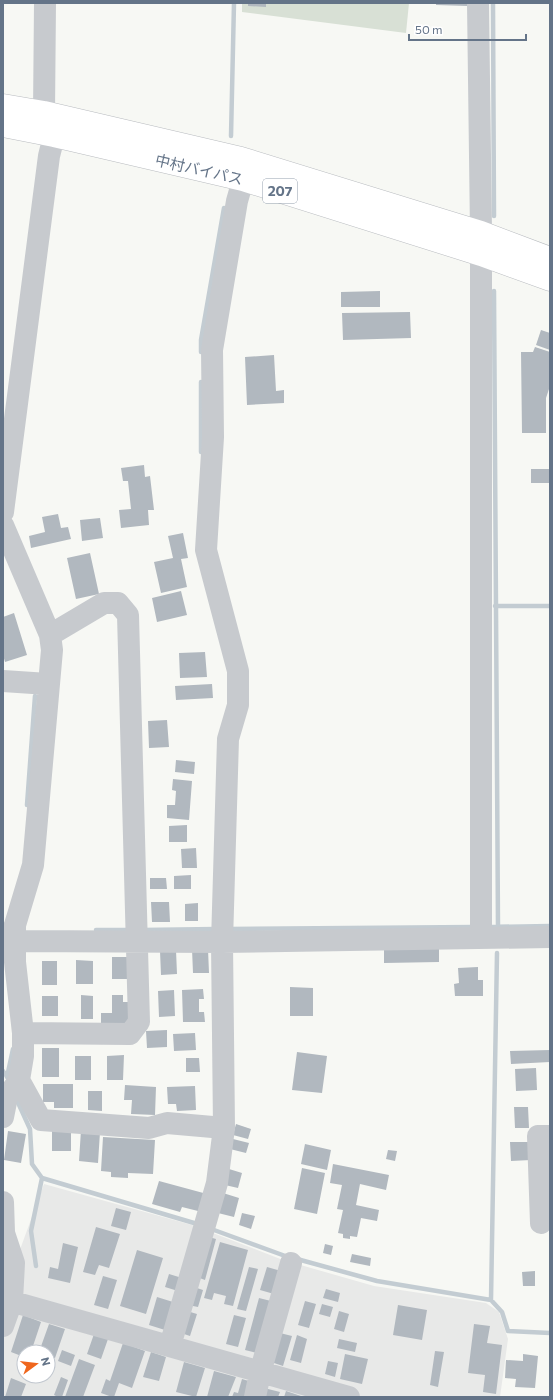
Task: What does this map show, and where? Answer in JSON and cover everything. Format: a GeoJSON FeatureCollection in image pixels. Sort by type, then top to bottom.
{"type":"FeatureCollection","features":[{"type":"Feature","properties":{"kind":"highway","name":"中村バイパス"},"geometry":{"type":"LineString","coordinates":[[3,104],[44,112],[241,158],[481,232],[550,258]]}},
{"type":"Feature","properties":{"kind":"highway","name":"中村バイパス"},"geometry":{"type":"LineString","coordinates":[[3,126],[54,136],[243,180],[481,255],[550,280]]}},
{"type":"Feature","properties":{"kind":"street"},"geometry":{"type":"LineString","coordinates":[[44,112],[45,3]]}},
{"type":"Feature","properties":{"kind":"street"},"geometry":{"type":"LineString","coordinates":[[478,3],[481,232]]}},
{"type":"Feature","properties":{"kind":"street"},"geometry":{"type":"LineString","coordinates":[[3,512],[49,156],[54,136]]}},
{"type":"Feature","properties":{"kind":"street"},"geometry":{"type":"LineString","coordinates":[[170,1346],[217,1184],[224,1128],[222,942],[228,739],[238,706],[238,671],[206,550],[213,437],[212,350],[237,201],[243,180]]}},
{"type":"Feature","properties":{"kind":"street"},"geometry":{"type":"LineString","coordinates":[[481,255],[481,928]]}},
{"type":"Feature","properties":{"kind":"street"},"geometry":{"type":"LineString","coordinates":[[3,525],[50,635],[52,650],[33,864],[15,933],[15,962],[23,1033],[23,1056],[3,1117]]}},
{"type":"Feature","properties":{"kind":"street"},"geometry":{"type":"LineString","coordinates":[[23,1033],[130,1034],[139,1022],[138,931],[128,615],[118,604],[104,602],[50,635]]}},
{"type":"Feature","properties":{"kind":"street"},"geometry":{"type":"LineString","coordinates":[[3,681],[48,684]]}},
{"type":"Feature","properties":{"kind":"street"},"geometry":{"type":"LineString","coordinates":[[15,933],[138,931],[222,942],[481,928],[550,936]]}},
{"type":"Feature","properties":{"kind":"street"},"geometry":{"type":"LineString","coordinates":[[13,1088],[41,1120],[149,1128],[167,1123],[224,1128]]}},
{"type":"Feature","properties":{"kind":"street"},"geometry":{"type":"LineString","coordinates":[[541,1223],[538,1136],[550,1136]]}},
{"type":"Feature","properties":{"kind":"street"},"geometry":{"type":"LineString","coordinates":[[3,1202],[3,1231],[14,1263],[3,1326]]}},
{"type":"Feature","properties":{"kind":"street"},"geometry":{"type":"LineString","coordinates":[[255,1397],[260,1373],[291,1263]]}},
{"type":"Feature","properties":{"kind":"street"},"geometry":{"type":"LineString","coordinates":[[8,1300],[260,1373],[349,1397]]}},
{"type":"Feature","properties":{"kind":"shaded area"},"geometry":{"type":"Polygon","coordinates":[[[242,3],[409,3],[406,33],[242,12],[242,3]]]}},
{"type":"Feature","properties":{"kind":"shaded area"},"geometry":{"type":"Polygon","coordinates":[[[44,1184],[192,1225],[283,1260],[374,1286],[486,1303],[499,1312],[508,1339],[500,1397],[3,1397],[3,1296],[44,1184]]]}},
{"type":"Feature","properties":{"kind":"building"},"geometry":{"type":"Polygon","coordinates":[[[248,3],[266,3],[266,7],[248,6],[248,3]]]}},
{"type":"Feature","properties":{"kind":"building"},"geometry":{"type":"Polygon","coordinates":[[[436,3],[467,3],[467,6],[436,5],[436,3]]]}},
{"type":"Feature","properties":{"kind":"building"},"geometry":{"type":"Polygon","coordinates":[[[380,291],[380,307],[341,307],[341,292],[380,291]]]}},
{"type":"Feature","properties":{"kind":"building"},"geometry":{"type":"Polygon","coordinates":[[[410,312],[411,338],[343,340],[342,313],[410,312]]]}},
{"type":"Feature","properties":{"kind":"building"},"geometry":{"type":"Polygon","coordinates":[[[541,330],[550,333],[550,350],[536,345],[541,330]]]}},
{"type":"Feature","properties":{"kind":"building"},"geometry":{"type":"Polygon","coordinates":[[[535,347],[550,352],[550,386],[546,398],[546,433],[522,433],[521,352],[533,352],[535,347]]]}},
{"type":"Feature","properties":{"kind":"building"},"geometry":{"type":"Polygon","coordinates":[[[274,355],[276,391],[284,390],[284,403],[247,405],[245,357],[274,355]]]}},
{"type":"Feature","properties":{"kind":"building"},"geometry":{"type":"Polygon","coordinates":[[[144,465],[145,477],[150,476],[154,510],[148,510],[149,525],[121,528],[119,510],[131,509],[128,481],[123,481],[121,468],[144,465]]]}},
{"type":"Feature","properties":{"kind":"building"},"geometry":{"type":"Polygon","coordinates":[[[531,469],[550,469],[550,483],[531,483],[531,469]]]}},
{"type":"Feature","properties":{"kind":"building"},"geometry":{"type":"Polygon","coordinates":[[[58,514],[61,528],[68,527],[71,539],[31,548],[29,536],[45,532],[42,517],[58,514]]]}},
{"type":"Feature","properties":{"kind":"building"},"geometry":{"type":"Polygon","coordinates":[[[100,518],[103,538],[82,541],[80,520],[100,518]]]}},
{"type":"Feature","properties":{"kind":"building"},"geometry":{"type":"Polygon","coordinates":[[[183,533],[188,558],[181,559],[187,587],[161,593],[154,562],[173,558],[168,536],[183,533]]]}},
{"type":"Feature","properties":{"kind":"building"},"geometry":{"type":"Polygon","coordinates":[[[90,553],[99,594],[76,599],[67,558],[90,553]]]}},
{"type":"Feature","properties":{"kind":"building"},"geometry":{"type":"Polygon","coordinates":[[[181,591],[187,615],[157,622],[152,598],[181,591]]]}},
{"type":"Feature","properties":{"kind":"building"},"geometry":{"type":"Polygon","coordinates":[[[14,613],[27,655],[5,662],[3,655],[3,617],[14,613]]]}},
{"type":"Feature","properties":{"kind":"building"},"geometry":{"type":"Polygon","coordinates":[[[205,652],[207,677],[180,678],[179,653],[205,652]]]}},
{"type":"Feature","properties":{"kind":"building"},"geometry":{"type":"Polygon","coordinates":[[[212,684],[213,698],[176,700],[175,686],[212,684]]]}},
{"type":"Feature","properties":{"kind":"building"},"geometry":{"type":"Polygon","coordinates":[[[167,720],[169,747],[149,748],[148,721],[167,720]]]}},
{"type":"Feature","properties":{"kind":"building"},"geometry":{"type":"Polygon","coordinates":[[[176,760],[195,762],[194,774],[175,772],[176,760]]]}},
{"type":"Feature","properties":{"kind":"building"},"geometry":{"type":"Polygon","coordinates":[[[173,779],[192,781],[189,820],[167,818],[167,805],[175,805],[176,791],[172,790],[173,779]]]}},
{"type":"Feature","properties":{"kind":"building"},"geometry":{"type":"Polygon","coordinates":[[[187,825],[187,842],[169,842],[169,826],[187,825]]]}},
{"type":"Feature","properties":{"kind":"building"},"geometry":{"type":"Polygon","coordinates":[[[196,848],[197,868],[182,868],[181,849],[196,848]]]}},
{"type":"Feature","properties":{"kind":"building"},"geometry":{"type":"Polygon","coordinates":[[[191,875],[191,889],[174,889],[174,876],[191,875]]]}},
{"type":"Feature","properties":{"kind":"building"},"geometry":{"type":"Polygon","coordinates":[[[150,878],[166,878],[167,889],[150,889],[150,878]]]}},
{"type":"Feature","properties":{"kind":"building"},"geometry":{"type":"Polygon","coordinates":[[[151,902],[169,902],[170,922],[152,922],[151,902]]]}},
{"type":"Feature","properties":{"kind":"building"},"geometry":{"type":"Polygon","coordinates":[[[198,903],[198,921],[185,921],[185,904],[198,903]]]}},
{"type":"Feature","properties":{"kind":"building"},"geometry":{"type":"Polygon","coordinates":[[[439,947],[439,962],[384,963],[384,948],[439,947]]]}},
{"type":"Feature","properties":{"kind":"building"},"geometry":{"type":"Polygon","coordinates":[[[192,949],[208,949],[209,973],[193,973],[192,949]]]}},
{"type":"Feature","properties":{"kind":"building"},"geometry":{"type":"Polygon","coordinates":[[[176,950],[177,974],[161,975],[160,951],[176,950]]]}},
{"type":"Feature","properties":{"kind":"building"},"geometry":{"type":"Polygon","coordinates":[[[112,957],[130,957],[130,979],[112,979],[112,957]]]}},
{"type":"Feature","properties":{"kind":"building"},"geometry":{"type":"Polygon","coordinates":[[[76,960],[93,961],[93,984],[76,984],[76,960]]]}},
{"type":"Feature","properties":{"kind":"building"},"geometry":{"type":"Polygon","coordinates":[[[42,961],[57,961],[57,985],[42,985],[42,961]]]}},
{"type":"Feature","properties":{"kind":"building"},"geometry":{"type":"Polygon","coordinates":[[[478,967],[478,980],[483,980],[483,996],[455,996],[454,984],[459,983],[458,968],[478,967]]]}},
{"type":"Feature","properties":{"kind":"building"},"geometry":{"type":"Polygon","coordinates":[[[290,987],[313,988],[313,1016],[290,1016],[290,987]]]}},
{"type":"Feature","properties":{"kind":"building"},"geometry":{"type":"Polygon","coordinates":[[[203,989],[204,999],[199,999],[199,1012],[204,1012],[205,1022],[183,1022],[182,990],[203,989]]]}},
{"type":"Feature","properties":{"kind":"building"},"geometry":{"type":"Polygon","coordinates":[[[174,990],[175,1016],[159,1017],[158,991],[174,990]]]}},
{"type":"Feature","properties":{"kind":"building"},"geometry":{"type":"Polygon","coordinates":[[[81,995],[93,996],[93,1019],[81,1019],[81,995]]]}},
{"type":"Feature","properties":{"kind":"building"},"geometry":{"type":"Polygon","coordinates":[[[112,995],[123,995],[123,1002],[129,1002],[129,1023],[101,1027],[101,1013],[112,1013],[112,995]]]}},
{"type":"Feature","properties":{"kind":"building"},"geometry":{"type":"Polygon","coordinates":[[[42,996],[58,996],[58,1016],[42,1016],[42,996]]]}},
{"type":"Feature","properties":{"kind":"building"},"geometry":{"type":"Polygon","coordinates":[[[167,1030],[167,1047],[147,1048],[146,1031],[167,1030]]]}},
{"type":"Feature","properties":{"kind":"building"},"geometry":{"type":"Polygon","coordinates":[[[195,1033],[196,1050],[174,1051],[173,1034],[195,1033]]]}},
{"type":"Feature","properties":{"kind":"building"},"geometry":{"type":"Polygon","coordinates":[[[42,1048],[59,1048],[59,1077],[42,1077],[42,1048]]]}},
{"type":"Feature","properties":{"kind":"building"},"geometry":{"type":"Polygon","coordinates":[[[550,1050],[550,1062],[511,1064],[510,1051],[550,1050]]]}},
{"type":"Feature","properties":{"kind":"building"},"geometry":{"type":"Polygon","coordinates":[[[297,1052],[327,1056],[322,1093],[292,1090],[297,1052]]]}},
{"type":"Feature","properties":{"kind":"building"},"geometry":{"type":"Polygon","coordinates":[[[124,1055],[123,1080],[107,1080],[107,1056],[124,1055]]]}},
{"type":"Feature","properties":{"kind":"building"},"geometry":{"type":"Polygon","coordinates":[[[75,1056],[91,1056],[91,1080],[75,1080],[75,1056]]]}},
{"type":"Feature","properties":{"kind":"building"},"geometry":{"type":"Polygon","coordinates":[[[186,1058],[199,1058],[200,1072],[186,1072],[186,1058]]]}},
{"type":"Feature","properties":{"kind":"building"},"geometry":{"type":"Polygon","coordinates":[[[536,1068],[537,1090],[516,1091],[515,1069],[536,1068]]]}},
{"type":"Feature","properties":{"kind":"building"},"geometry":{"type":"Polygon","coordinates":[[[43,1084],[73,1084],[73,1108],[54,1108],[54,1102],[43,1102],[43,1084]]]}},
{"type":"Feature","properties":{"kind":"building"},"geometry":{"type":"Polygon","coordinates":[[[125,1085],[156,1087],[155,1115],[131,1114],[132,1100],[124,1100],[125,1085]]]}},
{"type":"Feature","properties":{"kind":"building"},"geometry":{"type":"Polygon","coordinates":[[[195,1086],[196,1110],[177,1111],[176,1104],[168,1104],[167,1087],[195,1086]]]}},
{"type":"Feature","properties":{"kind":"building"},"geometry":{"type":"Polygon","coordinates":[[[88,1091],[102,1091],[102,1111],[88,1110],[88,1091]]]}},
{"type":"Feature","properties":{"kind":"building"},"geometry":{"type":"Polygon","coordinates":[[[514,1107],[528,1107],[529,1128],[515,1128],[514,1107]]]}},
{"type":"Feature","properties":{"kind":"building"},"geometry":{"type":"Polygon","coordinates":[[[236,1124],[251,1129],[248,1139],[233,1135],[236,1124]]]}},
{"type":"Feature","properties":{"kind":"building"},"geometry":{"type":"Polygon","coordinates":[[[52,1130],[71,1130],[71,1151],[52,1151],[52,1130]]]}},
{"type":"Feature","properties":{"kind":"building"},"geometry":{"type":"Polygon","coordinates":[[[81,1130],[100,1132],[98,1163],[79,1161],[81,1130]]]}},
{"type":"Feature","properties":{"kind":"building"},"geometry":{"type":"Polygon","coordinates":[[[8,1131],[26,1134],[21,1163],[4,1160],[8,1131]]]}},
{"type":"Feature","properties":{"kind":"building"},"geometry":{"type":"Polygon","coordinates":[[[103,1137],[155,1140],[153,1174],[128,1173],[128,1178],[111,1177],[111,1172],[101,1171],[103,1137]]]}},
{"type":"Feature","properties":{"kind":"building"},"geometry":{"type":"Polygon","coordinates":[[[233,1139],[249,1143],[246,1153],[230,1149],[233,1139]]]}},
{"type":"Feature","properties":{"kind":"building"},"geometry":{"type":"Polygon","coordinates":[[[510,1142],[530,1142],[531,1160],[511,1161],[510,1142]]]}},
{"type":"Feature","properties":{"kind":"building"},"geometry":{"type":"Polygon","coordinates":[[[305,1144],[331,1150],[327,1170],[301,1164],[305,1144]]]}},
{"type":"Feature","properties":{"kind":"building"},"geometry":{"type":"Polygon","coordinates":[[[388,1150],[397,1151],[395,1161],[386,1159],[388,1150]]]}},
{"type":"Feature","properties":{"kind":"building"},"geometry":{"type":"Polygon","coordinates":[[[333,1164],[389,1175],[386,1190],[360,1184],[356,1205],[379,1210],[377,1221],[361,1218],[357,1237],[350,1236],[350,1239],[343,1238],[343,1234],[338,1233],[343,1210],[337,1209],[342,1185],[330,1183],[333,1164]]]}},
{"type":"Feature","properties":{"kind":"building"},"geometry":{"type":"Polygon","coordinates":[[[302,1168],[325,1173],[317,1214],[294,1209],[302,1168]]]}},
{"type":"Feature","properties":{"kind":"building"},"geometry":{"type":"Polygon","coordinates":[[[229,1169],[242,1173],[238,1188],[225,1185],[229,1169]]]}},
{"type":"Feature","properties":{"kind":"building"},"geometry":{"type":"Polygon","coordinates":[[[159,1181],[207,1194],[202,1212],[182,1207],[180,1212],[152,1204],[159,1181]]]}},
{"type":"Feature","properties":{"kind":"building"},"geometry":{"type":"Polygon","coordinates":[[[223,1193],[239,1198],[234,1217],[218,1213],[223,1193]]]}},
{"type":"Feature","properties":{"kind":"building"},"geometry":{"type":"Polygon","coordinates":[[[116,1208],[131,1212],[126,1230],[111,1226],[116,1208]]]}},
{"type":"Feature","properties":{"kind":"building"},"geometry":{"type":"Polygon","coordinates":[[[242,1213],[255,1216],[251,1229],[239,1225],[242,1213]]]}},
{"type":"Feature","properties":{"kind":"building"},"geometry":{"type":"Polygon","coordinates":[[[96,1227],[120,1234],[109,1268],[99,1265],[95,1275],[83,1272],[96,1227]]]}},
{"type":"Feature","properties":{"kind":"building"},"geometry":{"type":"Polygon","coordinates":[[[209,1237],[216,1239],[205,1280],[197,1277],[209,1237]]]}},
{"type":"Feature","properties":{"kind":"building"},"geometry":{"type":"Polygon","coordinates":[[[220,1242],[248,1250],[233,1306],[224,1304],[226,1296],[214,1293],[212,1300],[204,1298],[220,1242]]]}},
{"type":"Feature","properties":{"kind":"building"},"geometry":{"type":"Polygon","coordinates":[[[63,1243],[78,1247],[70,1283],[48,1278],[50,1267],[58,1269],[63,1243]]]}},
{"type":"Feature","properties":{"kind":"building"},"geometry":{"type":"Polygon","coordinates":[[[325,1244],[333,1246],[331,1255],[323,1253],[325,1244]]]}},
{"type":"Feature","properties":{"kind":"building"},"geometry":{"type":"Polygon","coordinates":[[[137,1250],[163,1258],[146,1314],[120,1306],[137,1250]]]}},
{"type":"Feature","properties":{"kind":"building"},"geometry":{"type":"Polygon","coordinates":[[[352,1254],[371,1258],[370,1266],[350,1262],[352,1254]]]}},
{"type":"Feature","properties":{"kind":"building"},"geometry":{"type":"Polygon","coordinates":[[[249,1267],[258,1269],[246,1311],[237,1309],[249,1267]]]}},
{"type":"Feature","properties":{"kind":"building"},"geometry":{"type":"Polygon","coordinates":[[[267,1267],[281,1271],[274,1294],[260,1290],[267,1267]]]}},
{"type":"Feature","properties":{"kind":"building"},"geometry":{"type":"Polygon","coordinates":[[[535,1271],[535,1286],[523,1286],[522,1272],[535,1271]]]}},
{"type":"Feature","properties":{"kind":"building"},"geometry":{"type":"Polygon","coordinates":[[[169,1274],[182,1278],[178,1291],[165,1287],[169,1274]]]}},
{"type":"Feature","properties":{"kind":"building"},"geometry":{"type":"Polygon","coordinates":[[[103,1276],[117,1280],[108,1309],[94,1305],[103,1276]]]}},
{"type":"Feature","properties":{"kind":"building"},"geometry":{"type":"Polygon","coordinates":[[[194,1287],[203,1290],[198,1307],[188,1305],[194,1287]]]}},
{"type":"Feature","properties":{"kind":"building"},"geometry":{"type":"Polygon","coordinates":[[[326,1289],[340,1293],[338,1302],[323,1298],[326,1289]]]}},
{"type":"Feature","properties":{"kind":"building"},"geometry":{"type":"Polygon","coordinates":[[[157,1297],[173,1302],[165,1330],[149,1325],[157,1297]]]}},
{"type":"Feature","properties":{"kind":"building"},"geometry":{"type":"Polygon","coordinates":[[[259,1298],[271,1301],[257,1353],[245,1350],[259,1298]]]}},
{"type":"Feature","properties":{"kind":"building"},"geometry":{"type":"Polygon","coordinates":[[[305,1301],[316,1304],[309,1328],[298,1325],[305,1301]]]}},
{"type":"Feature","properties":{"kind":"building"},"geometry":{"type":"Polygon","coordinates":[[[322,1304],[333,1307],[330,1317],[319,1314],[322,1304]]]}},
{"type":"Feature","properties":{"kind":"building"},"geometry":{"type":"Polygon","coordinates":[[[398,1305],[427,1310],[422,1340],[393,1335],[398,1305]]]}},
{"type":"Feature","properties":{"kind":"building"},"geometry":{"type":"Polygon","coordinates":[[[187,1311],[197,1314],[190,1336],[181,1333],[187,1311]]]}},
{"type":"Feature","properties":{"kind":"building"},"geometry":{"type":"Polygon","coordinates":[[[339,1311],[349,1314],[344,1332],[334,1329],[339,1311]]]}},
{"type":"Feature","properties":{"kind":"building"},"geometry":{"type":"Polygon","coordinates":[[[23,1315],[41,1322],[34,1344],[16,1344],[16,1354],[11,1352],[23,1315]]]}},
{"type":"Feature","properties":{"kind":"building"},"geometry":{"type":"Polygon","coordinates":[[[234,1315],[246,1318],[238,1347],[226,1344],[234,1315]]]}},
{"type":"Feature","properties":{"kind":"building"},"geometry":{"type":"Polygon","coordinates":[[[49,1324],[65,1329],[56,1355],[56,1344],[42,1344],[49,1324]]]}},
{"type":"Feature","properties":{"kind":"building"},"geometry":{"type":"Polygon","coordinates":[[[474,1324],[490,1326],[487,1343],[502,1345],[496,1394],[483,1392],[485,1375],[468,1373],[474,1324]]]}},
{"type":"Feature","properties":{"kind":"building"},"geometry":{"type":"Polygon","coordinates":[[[276,1332],[292,1336],[283,1366],[268,1361],[276,1332]]]}},
{"type":"Feature","properties":{"kind":"building"},"geometry":{"type":"Polygon","coordinates":[[[94,1334],[108,1339],[101,1359],[87,1354],[94,1334]]]}},
{"type":"Feature","properties":{"kind":"building"},"geometry":{"type":"Polygon","coordinates":[[[297,1335],[307,1339],[301,1363],[290,1360],[297,1335]]]}},
{"type":"Feature","properties":{"kind":"building"},"geometry":{"type":"Polygon","coordinates":[[[339,1339],[357,1343],[355,1352],[337,1348],[339,1339]]]}},
{"type":"Feature","properties":{"kind":"building"},"geometry":{"type":"Polygon","coordinates":[[[123,1343],[145,1351],[132,1388],[119,1383],[114,1397],[112,1397],[101,1393],[106,1379],[110,1381],[123,1343]]]}},
{"type":"Feature","properties":{"kind":"building"},"geometry":{"type":"Polygon","coordinates":[[[62,1350],[75,1355],[71,1366],[58,1361],[62,1350]]]}},
{"type":"Feature","properties":{"kind":"building"},"geometry":{"type":"Polygon","coordinates":[[[435,1351],[444,1352],[438,1387],[430,1385],[435,1351]]]}},
{"type":"Feature","properties":{"kind":"building"},"geometry":{"type":"Polygon","coordinates":[[[151,1352],[166,1357],[159,1381],[143,1377],[151,1352]]]}},
{"type":"Feature","properties":{"kind":"building"},"geometry":{"type":"Polygon","coordinates":[[[345,1354],[368,1359],[362,1384],[340,1379],[345,1354]]]}},
{"type":"Feature","properties":{"kind":"building"},"geometry":{"type":"Polygon","coordinates":[[[523,1354],[538,1356],[535,1388],[515,1387],[516,1379],[505,1378],[506,1360],[523,1361],[523,1354]]]}},
{"type":"Feature","properties":{"kind":"building"},"geometry":{"type":"Polygon","coordinates":[[[79,1359],[95,1365],[83,1397],[65,1397],[79,1359]]]}},
{"type":"Feature","properties":{"kind":"building"},"geometry":{"type":"Polygon","coordinates":[[[328,1361],[338,1363],[335,1377],[325,1374],[328,1361]]]}},
{"type":"Feature","properties":{"kind":"building"},"geometry":{"type":"Polygon","coordinates":[[[184,1362],[205,1368],[196,1397],[176,1392],[184,1362]]]}},
{"type":"Feature","properties":{"kind":"building"},"geometry":{"type":"Polygon","coordinates":[[[214,1371],[236,1377],[228,1397],[207,1397],[214,1371]]]}},
{"type":"Feature","properties":{"kind":"building"},"geometry":{"type":"Polygon","coordinates":[[[61,1377],[68,1380],[62,1397],[58,1397],[54,1395],[61,1377]]]}},
{"type":"Feature","properties":{"kind":"building"},"geometry":{"type":"Polygon","coordinates":[[[11,1378],[16,1380],[16,1384],[26,1384],[21,1397],[5,1397],[11,1378]]]}},
{"type":"Feature","properties":{"kind":"building"},"geometry":{"type":"Polygon","coordinates":[[[242,1379],[252,1382],[248,1397],[232,1397],[234,1392],[238,1393],[242,1379]]]}},
{"type":"Feature","properties":{"kind":"building"},"geometry":{"type":"Polygon","coordinates":[[[264,1388],[280,1392],[278,1397],[261,1397],[264,1388]]]}},
{"type":"Feature","properties":{"kind":"building"},"geometry":{"type":"Polygon","coordinates":[[[286,1391],[304,1397],[284,1397],[286,1391]]]}},
{"type":"Feature","properties":{"kind":"waterway"},"geometry":{"type":"LineString","coordinates":[[231,136],[234,3]]}},
{"type":"Feature","properties":{"kind":"waterway"},"geometry":{"type":"LineString","coordinates":[[493,3],[494,216]]}},
{"type":"Feature","properties":{"kind":"waterway"},"geometry":{"type":"LineString","coordinates":[[201,352],[201,340],[224,208]]}},
{"type":"Feature","properties":{"kind":"waterway"},"geometry":{"type":"LineString","coordinates":[[494,291],[498,927]]}},
{"type":"Feature","properties":{"kind":"waterway"},"geometry":{"type":"LineString","coordinates":[[201,382],[201,452]]}},
{"type":"Feature","properties":{"kind":"waterway"},"geometry":{"type":"LineString","coordinates":[[495,606],[550,606]]}},
{"type":"Feature","properties":{"kind":"waterway"},"geometry":{"type":"LineString","coordinates":[[27,805],[35,696]]}},
{"type":"Feature","properties":{"kind":"waterway"},"geometry":{"type":"LineString","coordinates":[[4,954],[4,931],[6,924]]}},
{"type":"Feature","properties":{"kind":"waterway"},"geometry":{"type":"LineString","coordinates":[[486,927],[550,926]]}},
{"type":"Feature","properties":{"kind":"waterway"},"geometry":{"type":"LineString","coordinates":[[228,929],[474,927]]}},
{"type":"Feature","properties":{"kind":"waterway"},"geometry":{"type":"LineString","coordinates":[[142,930],[216,929]]}},
{"type":"Feature","properties":{"kind":"waterway"},"geometry":{"type":"LineString","coordinates":[[96,930],[130,930]]}},
{"type":"Feature","properties":{"kind":"waterway"},"geometry":{"type":"LineString","coordinates":[[491,1300],[497,953]]}},
{"type":"Feature","properties":{"kind":"waterway"},"geometry":{"type":"LineString","coordinates":[[7,1077],[13,1049]]}},
{"type":"Feature","properties":{"kind":"waterway"},"geometry":{"type":"LineString","coordinates":[[3,1071],[8,1078]]}},
{"type":"Feature","properties":{"kind":"waterway"},"geometry":{"type":"LineString","coordinates":[[15,1096],[30,1129],[32,1164],[42,1178],[194,1223]]}},
{"type":"Feature","properties":{"kind":"waterway"},"geometry":{"type":"LineString","coordinates":[[36,1266],[31,1231],[42,1178]]}},
{"type":"Feature","properties":{"kind":"waterway"},"geometry":{"type":"LineString","coordinates":[[214,1230],[288,1257]]}},
{"type":"Feature","properties":{"kind":"waterway"},"geometry":{"type":"LineString","coordinates":[[297,1259],[377,1281],[491,1300],[502,1312],[508,1331],[550,1333]]}}]}
